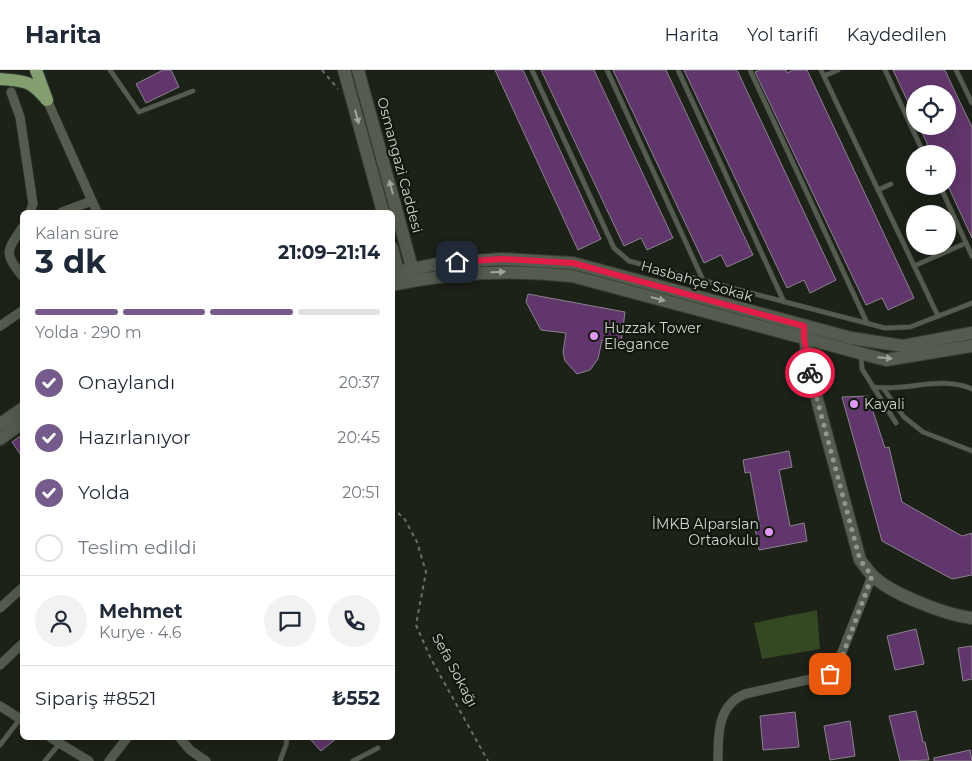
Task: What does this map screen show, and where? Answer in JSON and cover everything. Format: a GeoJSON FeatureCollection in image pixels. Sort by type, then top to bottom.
{"type":"FeatureCollection","features":[{"type":"Feature","properties":{"kind":"main road"},"geometry":{"type":"LineString","coordinates":[[0,74],[5,70]]}},
{"type":"Feature","properties":{"kind":"main road"},"geometry":{"type":"LineString","coordinates":[[36,70],[46,100]]}},
{"type":"Feature","properties":{"kind":"main road","name":"Osmangazi Caddesi"},"geometry":{"type":"LineString","coordinates":[[344,70],[382,210]]}},
{"type":"Feature","properties":{"kind":"main road","name":"Osmangazi Caddesi"},"geometry":{"type":"LineString","coordinates":[[358,70],[413,274]]}},
{"type":"Feature","properties":{"kind":"main road"},"geometry":{"type":"LineString","coordinates":[[0,79],[22,80],[31,84],[46,100]]}},
{"type":"Feature","properties":{"kind":"main road","name":"Hasbahçe Sokak"},"geometry":{"type":"LineString","coordinates":[[396,277],[413,274],[458,274],[500,271],[572,276],[804,332],[903,346],[972,333]]}},
{"type":"Feature","properties":{"kind":"main road"},"geometry":{"type":"LineString","coordinates":[[804,332],[810,373],[860,560],[872,576],[919,602],[962,617],[972,618]]}},
{"type":"Feature","properties":{"kind":"main road","name":"Hasbahçe Sokak"},"geometry":{"type":"LineString","coordinates":[[804,332],[861,354],[886,360],[972,346]]}},
{"type":"Feature","properties":{"kind":"main road"},"geometry":{"type":"LineString","coordinates":[[0,424],[20,410]]}},
{"type":"Feature","properties":{"kind":"main road"},"geometry":{"type":"LineString","coordinates":[[0,439],[20,424]]}},
{"type":"Feature","properties":{"kind":"street"},"geometry":{"type":"LineString","coordinates":[[11,92],[20,117],[33,204],[31,210]]}},
{"type":"Feature","properties":{"kind":"street"},"geometry":{"type":"LineString","coordinates":[[46,100],[96,210]]}},
{"type":"Feature","properties":{"kind":"street"},"geometry":{"type":"LineString","coordinates":[[69,210],[92,201]]}},
{"type":"Feature","properties":{"kind":"street"},"geometry":{"type":"LineString","coordinates":[[20,231],[8,249],[8,259],[20,274]]}},
{"type":"Feature","properties":{"kind":"street"},"geometry":{"type":"LineString","coordinates":[[0,326],[20,312]]}},
{"type":"Feature","properties":{"kind":"street"},"geometry":{"type":"LineString","coordinates":[[718,761],[719,725],[734,699],[745,694],[824,676],[835,670],[872,576]]}},
{"type":"Feature","properties":{"kind":"street"},"geometry":{"type":"LineString","coordinates":[[0,608],[20,590]]}},
{"type":"Feature","properties":{"kind":"street"},"geometry":{"type":"LineString","coordinates":[[0,665],[20,646]]}},
{"type":"Feature","properties":{"kind":"street"},"geometry":{"type":"LineString","coordinates":[[0,706],[20,718]]}},
{"type":"Feature","properties":{"kind":"street"},"geometry":{"type":"LineString","coordinates":[[63,740],[89,761]]}},
{"type":"Feature","properties":{"kind":"street"},"geometry":{"type":"LineString","coordinates":[[109,761],[125,740]]}},
{"type":"Feature","properties":{"kind":"street"},"geometry":{"type":"LineString","coordinates":[[182,740],[190,750],[206,761]]}},
{"type":"Feature","properties":{"kind":"lane"},"geometry":{"type":"LineString","coordinates":[[110,70],[139,112],[193,91]]}},
{"type":"Feature","properties":{"kind":"lane"},"geometry":{"type":"LineString","coordinates":[[532,70],[614,248],[629,261],[885,328],[910,327],[972,303]]}},
{"type":"Feature","properties":{"kind":"lane"},"geometry":{"type":"LineString","coordinates":[[607,70],[703,280]]}},
{"type":"Feature","properties":{"kind":"lane"},"geometry":{"type":"LineString","coordinates":[[678,70],[784,302]]}},
{"type":"Feature","properties":{"kind":"lane"},"geometry":{"type":"LineString","coordinates":[[750,70],[867,323]]}},
{"type":"Feature","properties":{"kind":"lane"},"geometry":{"type":"LineString","coordinates":[[821,70],[938,316]]}},
{"type":"Feature","properties":{"kind":"lane"},"geometry":{"type":"LineString","coordinates":[[824,76],[838,70]]}},
{"type":"Feature","properties":{"kind":"lane"},"geometry":{"type":"LineString","coordinates":[[885,70],[920,145]]}},
{"type":"Feature","properties":{"kind":"lane"},"geometry":{"type":"LineString","coordinates":[[956,70],[972,103]]}},
{"type":"Feature","properties":{"kind":"lane"},"geometry":{"type":"LineString","coordinates":[[878,190],[891,184]]}},
{"type":"Feature","properties":{"kind":"lane"},"geometry":{"type":"LineString","coordinates":[[944,195],[972,256]]}},
{"type":"Feature","properties":{"kind":"lane"},"geometry":{"type":"LineString","coordinates":[[914,266],[966,243]]}},
{"type":"Feature","properties":{"kind":"lane"},"geometry":{"type":"LineString","coordinates":[[861,354],[862,369],[896,423]]}},
{"type":"Feature","properties":{"kind":"lane"},"geometry":{"type":"LineString","coordinates":[[873,387],[883,388],[932,384],[966,386],[972,389]]}},
{"type":"Feature","properties":{"kind":"lane"},"geometry":{"type":"LineString","coordinates":[[883,388],[904,417],[923,432],[972,451]]}},
{"type":"Feature","properties":{"kind":"lane"},"geometry":{"type":"LineString","coordinates":[[0,745],[20,721]]}},
{"type":"Feature","properties":{"kind":"lane"},"geometry":{"type":"LineString","coordinates":[[46,761],[63,740]]}},
{"type":"Feature","properties":{"kind":"lane"},"geometry":{"type":"LineString","coordinates":[[280,761],[287,740]]}},
{"type":"Feature","properties":{"kind":"lane"},"geometry":{"type":"LineString","coordinates":[[354,761],[378,748]]}},
{"type":"Feature","properties":{"kind":"path"},"geometry":{"type":"LineString","coordinates":[[322,70],[340,92]]}},
{"type":"Feature","properties":{"kind":"path","name":"Sefa Sokağı"},"geometry":{"type":"LineString","coordinates":[[395,510],[404,518],[417,542],[426,572],[416,625],[488,761]]}},
{"type":"Feature","properties":{"kind":"green space"},"geometry":{"type":"Polygon","coordinates":[[[817,610],[820,649],[762,659],[754,623],[817,610]]]}},
{"type":"Feature","properties":{"kind":"building"},"geometry":{"type":"Polygon","coordinates":[[[163,70],[171,70],[179,87],[146,103],[136,84],[163,70]]]}},
{"type":"Feature","properties":{"kind":"building"},"geometry":{"type":"Polygon","coordinates":[[[495,70],[523,70],[601,239],[578,250],[495,70]]]}},
{"type":"Feature","properties":{"kind":"building"},"geometry":{"type":"Polygon","coordinates":[[[541,70],[594,70],[673,238],[647,250],[641,238],[624,246],[541,70]]]}},
{"type":"Feature","properties":{"kind":"building"},"geometry":{"type":"Polygon","coordinates":[[[613,70],[666,70],[753,255],[727,267],[721,255],[704,263],[613,70]]]}},
{"type":"Feature","properties":{"kind":"building"},"geometry":{"type":"Polygon","coordinates":[[[684,70],[737,70],[836,280],[810,293],[804,280],[787,288],[684,70]]]}},
{"type":"Feature","properties":{"kind":"building"},"geometry":{"type":"Polygon","coordinates":[[[760,70],[786,70],[787,73],[793,70],[807,70],[914,298],[888,310],[882,298],[866,305],[755,72],[760,70]]]}},
{"type":"Feature","properties":{"kind":"building"},"geometry":{"type":"Polygon","coordinates":[[[893,70],[945,70],[952,85],[906,85],[906,98],[893,70]]]}},
{"type":"Feature","properties":{"kind":"building"},"geometry":{"type":"Polygon","coordinates":[[[956,93],[972,127],[972,238],[952,195],[956,195],[956,145],[928,145],[923,135],[956,135],[956,93]]]}},
{"type":"Feature","properties":{"kind":"building","name":"Huzzak Tower Elegance"},"geometry":{"type":"Polygon","coordinates":[[[528,294],[625,312],[621,343],[602,340],[598,359],[590,370],[577,374],[565,361],[563,352],[566,333],[541,330],[526,302],[528,294]]]}},
{"type":"Feature","properties":{"kind":"building"},"geometry":{"type":"Polygon","coordinates":[[[868,396],[885,448],[889,447],[902,502],[962,536],[972,533],[972,575],[952,579],[882,541],[842,397],[868,396]]]}},
{"type":"Feature","properties":{"kind":"building"},"geometry":{"type":"Polygon","coordinates":[[[20,436],[20,454],[12,442],[20,436]]]}},
{"type":"Feature","properties":{"kind":"building"},"geometry":{"type":"Polygon","coordinates":[[[789,451],[792,467],[779,470],[790,526],[804,523],[807,541],[759,550],[755,528],[760,527],[750,472],[745,473],[743,460],[789,451]]]}},
{"type":"Feature","properties":{"kind":"building"},"geometry":{"type":"Polygon","coordinates":[[[916,629],[924,664],[895,670],[887,636],[916,629]]]}},
{"type":"Feature","properties":{"kind":"building"},"geometry":{"type":"Polygon","coordinates":[[[972,646],[972,679],[963,681],[958,648],[972,646]]]}},
{"type":"Feature","properties":{"kind":"building"},"geometry":{"type":"Polygon","coordinates":[[[916,711],[929,760],[900,761],[889,716],[916,711]]]}},
{"type":"Feature","properties":{"kind":"building"},"geometry":{"type":"Polygon","coordinates":[[[795,712],[799,747],[763,750],[760,716],[795,712]]]}},
{"type":"Feature","properties":{"kind":"building"},"geometry":{"type":"Polygon","coordinates":[[[850,721],[855,756],[830,760],[824,726],[850,721]]]}},
{"type":"Feature","properties":{"kind":"building"},"geometry":{"type":"Polygon","coordinates":[[[311,740],[335,740],[321,751],[311,740]]]}},
{"type":"Feature","properties":{"kind":"building"},"geometry":{"type":"Polygon","coordinates":[[[970,750],[972,761],[934,761],[934,758],[970,750]]]}},
{"type":"Feature","properties":{"kind":"way so far"},"geometry":{"type":"LineString","coordinates":[[810,373],[860,560],[872,576],[839,665],[830,674]]}},
{"type":"Feature","properties":{"kind":"place","name":"Huzzak Tower Elegance"},"geometry":{"type":"Point","coordinates":[594,336]}},
{"type":"Feature","properties":{"kind":"place","name":"Kayali"},"geometry":{"type":"Point","coordinates":[854,404]}},
{"type":"Feature","properties":{"kind":"place","name":"İMKB Alparslan Ortaokulu"},"geometry":{"type":"Point","coordinates":[769,532]}},
{"type":"Feature","properties":{"kind":"route"},"geometry":{"type":"LineString","coordinates":[[457,262],[502,259],[573,263],[804,326],[804,338],[810,373]]}}]}
